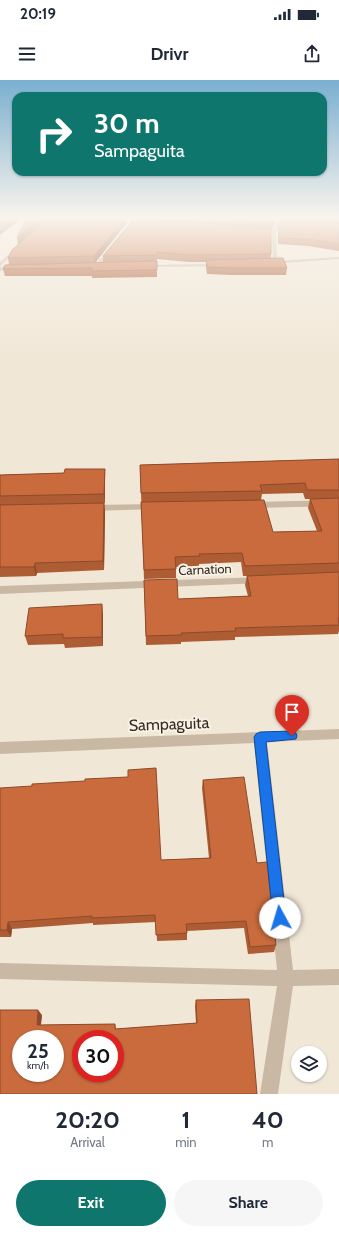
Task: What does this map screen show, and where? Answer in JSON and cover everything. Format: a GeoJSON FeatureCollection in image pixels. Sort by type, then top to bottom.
{"type":"FeatureCollection","features":[{"type":"Feature","properties":{"kind":"street"},"geometry":{"type":"LineString","coordinates":[[140,267],[160,266]]}},
{"type":"Feature","properties":{"kind":"street"},"geometry":{"type":"LineString","coordinates":[[88,267],[103,267]]}},
{"type":"Feature","properties":{"kind":"street"},"geometry":{"type":"LineString","coordinates":[[0,269],[24,268]]}},
{"type":"Feature","properties":{"kind":"street"},"geometry":{"type":"LineString","coordinates":[[244,505],[339,503]]}},
{"type":"Feature","properties":{"kind":"street"},"geometry":{"type":"LineString","coordinates":[[79,508],[166,506]]}},
{"type":"Feature","properties":{"kind":"street","name":"Carnation"},"geometry":{"type":"LineString","coordinates":[[0,590],[268,580]]}},
{"type":"Feature","properties":{"kind":"street","name":"Sampaguita"},"geometry":{"type":"LineString","coordinates":[[0,748],[339,734]]}},
{"type":"Feature","properties":{"kind":"street"},"geometry":{"type":"LineString","coordinates":[[260,737],[286,978],[269,1094]]}},
{"type":"Feature","properties":{"kind":"street"},"geometry":{"type":"LineString","coordinates":[[0,971],[286,978],[339,977]]}},
{"type":"Feature","properties":{"kind":"building"},"geometry":{"type":"Polygon","coordinates":[[[4,266],[157,266],[157,270],[92,271],[92,268],[3,269],[4,266]]]}},
{"type":"Feature","properties":{"kind":"building"},"geometry":{"type":"Polygon","coordinates":[[[286,266],[287,268],[231,268],[207,267],[286,266]]]}},
{"type":"Feature","properties":{"kind":"building"},"geometry":{"type":"Polygon","coordinates":[[[339,459],[339,490],[307,490],[305,483],[260,485],[262,491],[141,493],[140,465],[339,459]]]}},
{"type":"Feature","properties":{"kind":"building"},"geometry":{"type":"Polygon","coordinates":[[[65,469],[105,469],[104,494],[0,496],[0,475],[64,473],[65,469]]]}},
{"type":"Feature","properties":{"kind":"building"},"geometry":{"type":"Polygon","coordinates":[[[339,498],[339,563],[245,566],[242,553],[199,554],[200,556],[175,557],[176,569],[144,570],[141,502],[264,500],[273,532],[322,531],[310,499],[339,498]]]}},
{"type":"Feature","properties":{"kind":"building"},"geometry":{"type":"Polygon","coordinates":[[[104,503],[103,561],[35,563],[34,567],[0,567],[0,505],[104,503]]]}},
{"type":"Feature","properties":{"kind":"building"},"geometry":{"type":"Polygon","coordinates":[[[339,572],[339,625],[235,628],[236,631],[146,636],[144,580],[177,579],[178,599],[251,596],[247,576],[339,572]]]}},
{"type":"Feature","properties":{"kind":"building"},"geometry":{"type":"Polygon","coordinates":[[[102,604],[102,637],[63,638],[63,634],[25,636],[29,608],[102,604]]]}},
{"type":"Feature","properties":{"kind":"building"},"geometry":{"type":"Polygon","coordinates":[[[156,768],[161,860],[211,858],[203,780],[244,777],[257,863],[267,862],[276,945],[250,947],[246,921],[186,924],[187,933],[156,935],[155,915],[91,918],[92,916],[8,922],[7,930],[0,930],[0,788],[32,786],[32,784],[85,781],[85,779],[128,777],[128,770],[156,768]]]}},
{"type":"Feature","properties":{"kind":"building"},"geometry":{"type":"Polygon","coordinates":[[[249,999],[257,1094],[0,1094],[0,1010],[38,1010],[37,1025],[115,1024],[115,1029],[197,1023],[196,1000],[249,999]]]}},
{"type":"Feature","properties":{"kind":"route"},"geometry":{"type":"LineString","coordinates":[[280,918],[260,737],[292,736]]}}]}
